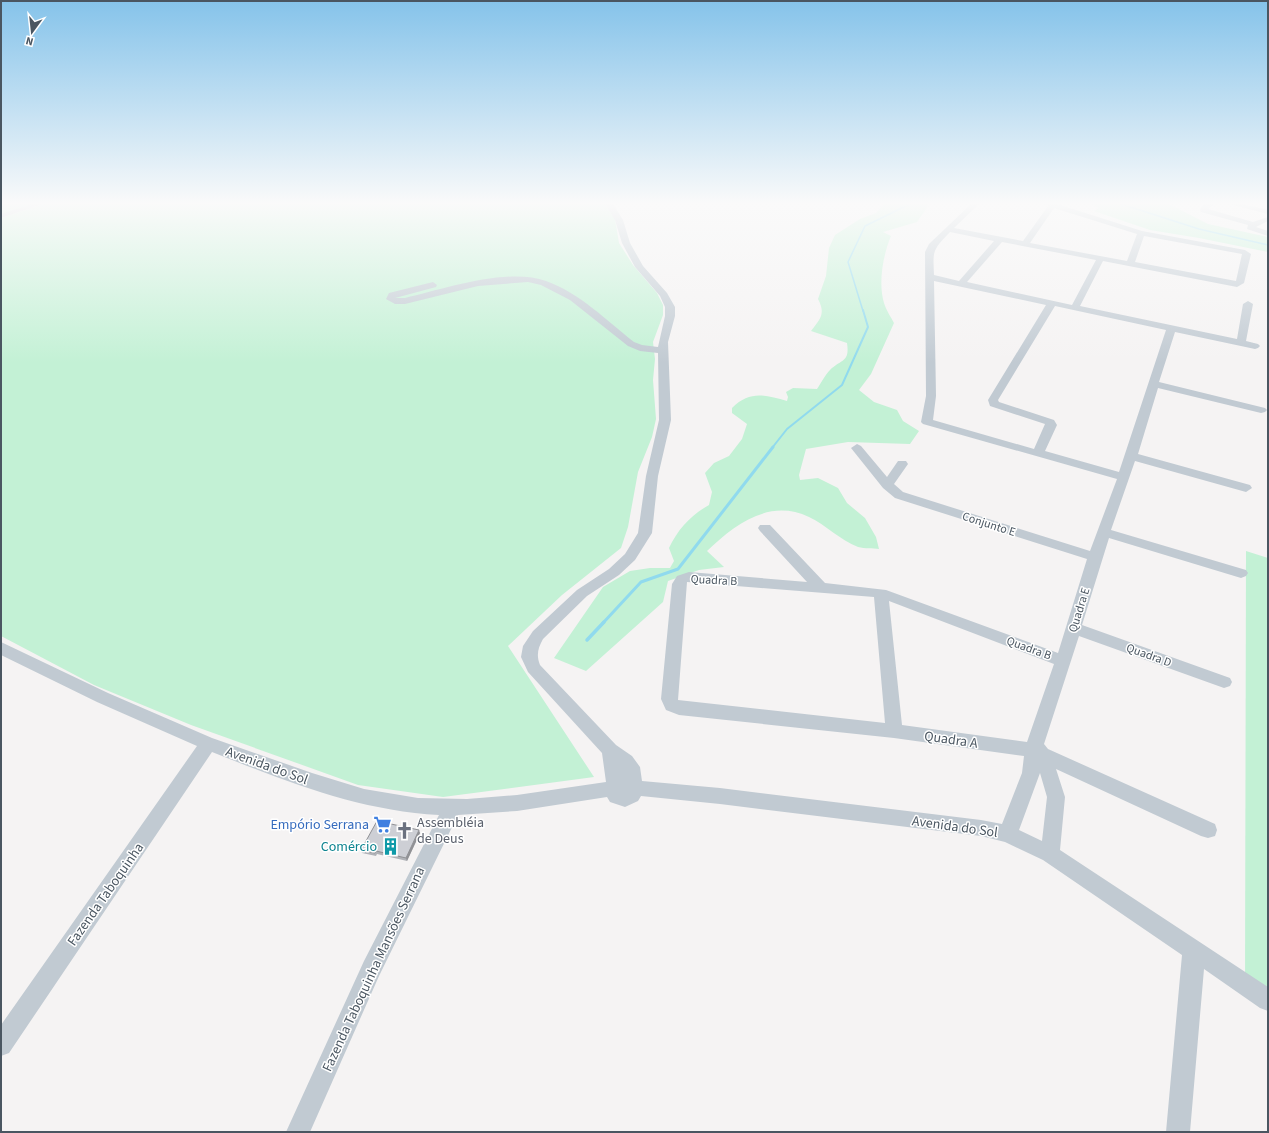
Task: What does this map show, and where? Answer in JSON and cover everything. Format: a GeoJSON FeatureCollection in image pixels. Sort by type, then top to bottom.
{"type":"FeatureCollection","features":[{"type":"Feature","properties":{"kind":"street"},"geometry":{"type":"LineString","coordinates":[[624,791],[610,750],[534,668],[530,657],[531,646],[538,635],[582,593],[614,572],[630,557],[644,533],[652,476],[665,420],[663,350],[665,328],[670,316],[670,307],[664,295],[639,266],[634,257]]}},
{"type":"Feature","properties":{"kind":"street"},"geometry":{"type":"LineString","coordinates":[[929,257],[931,396],[927,422],[1122,477]]}},
{"type":"Feature","properties":{"kind":"street"},"geometry":{"type":"LineString","coordinates":[[962,283],[985,257]]}},
{"type":"Feature","properties":{"kind":"street"},"geometry":{"type":"LineString","coordinates":[[1095,257],[1237,284],[1240,283],[1246,257]]}},
{"type":"Feature","properties":{"kind":"street"},"geometry":{"type":"LineString","coordinates":[[1130,264],[1133,257]]}},
{"type":"Feature","properties":{"kind":"street"},"geometry":{"type":"LineString","coordinates":[[1076,308],[1101,258]]}},
{"type":"Feature","properties":{"kind":"street"},"geometry":{"type":"LineString","coordinates":[[929,276],[1255,346]]}},
{"type":"Feature","properties":{"kind":"street"},"geometry":{"type":"LineString","coordinates":[[433,285],[392,295],[390,299],[395,301],[405,301],[491,281],[508,282],[522,279],[544,283],[573,298],[631,344],[644,348],[663,350]]}},
{"type":"Feature","properties":{"kind":"street"},"geometry":{"type":"LineString","coordinates":[[1038,453],[1051,424],[1050,422],[994,404],[993,400],[1052,303]]}},
{"type":"Feature","properties":{"kind":"street"},"geometry":{"type":"LineString","coordinates":[[1241,343],[1248,304]]}},
{"type":"Feature","properties":{"kind":"street","name":"Quadra E"},"geometry":{"type":"LineString","coordinates":[[1008,834],[1031,773],[1095,557],[1105,532],[1122,477],[1131,456],[1171,329]]}},
{"type":"Feature","properties":{"kind":"street"},"geometry":{"type":"LineString","coordinates":[[1153,384],[1261,410]]}},
{"type":"Feature","properties":{"kind":"street","name":"Conjunto E"},"geometry":{"type":"LineString","coordinates":[[857,448],[887,485],[899,495],[1095,557]]}},
{"type":"Feature","properties":{"kind":"street"},"geometry":{"type":"LineString","coordinates":[[1131,456],[1246,488]]}},
{"type":"Feature","properties":{"kind":"street"},"geometry":{"type":"LineString","coordinates":[[887,485],[902,464]]}},
{"type":"Feature","properties":{"kind":"street"},"geometry":{"type":"LineString","coordinates":[[765,528],[820,587]]}},
{"type":"Feature","properties":{"kind":"street"},"geometry":{"type":"LineString","coordinates":[[1105,532],[1241,573]]}},
{"type":"Feature","properties":{"kind":"street","name":"Quadra B"},"geometry":{"type":"LineString","coordinates":[[679,708],[672,705],[669,699],[679,584],[682,579],[689,577],[881,593],[1063,661]]}},
{"type":"Feature","properties":{"kind":"street"},"geometry":{"type":"LineString","coordinates":[[881,593],[894,731]]}},
{"type":"Feature","properties":{"kind":"street","name":"Quadra D"},"geometry":{"type":"LineString","coordinates":[[1074,628],[1224,682]]}},
{"type":"Feature","properties":{"kind":"street","name":"Avenida do Sol"},"geometry":{"type":"LineString","coordinates":[[1,648],[109,701],[208,744],[346,793],[417,806],[452,808],[503,805],[624,791],[666,792],[720,796],[918,820],[981,828],[1008,834],[1050,854],[1268,1000]]}},
{"type":"Feature","properties":{"kind":"street","name":"Quadra A"},"geometry":{"type":"LineString","coordinates":[[679,708],[894,731],[1037,749],[1208,830]]}},
{"type":"Feature","properties":{"kind":"street","name":"Fazenda Taboquinha"},"geometry":{"type":"LineString","coordinates":[[1,1045],[208,744]]}},
{"type":"Feature","properties":{"kind":"street"},"geometry":{"type":"LineString","coordinates":[[1037,749],[1051,779],[1056,797],[1050,854]]}},
{"type":"Feature","properties":{"kind":"street","name":"Fazenda Taboquinha Mansões Serrana"},"geometry":{"type":"LineString","coordinates":[[298,1132],[331,1054],[417,873],[452,808]]}},
{"type":"Feature","properties":{"kind":"street"},"geometry":{"type":"LineString","coordinates":[[1178,1132],[1193,966],[1193,949]]}},
{"type":"Feature","properties":{"kind":"green space"},"geometry":{"type":"Polygon","coordinates":[[[1,257],[628,257],[657,293],[663,305],[663,315],[653,342],[655,359],[653,380],[656,419],[652,437],[638,472],[628,527],[621,548],[562,595],[508,646],[594,777],[443,797],[358,785],[191,725],[94,685],[1,636],[1,257]]]}},
{"type":"Feature","properties":{"kind":"green space"},"geometry":{"type":"Polygon","coordinates":[[[828,257],[885,257],[881,278],[882,295],[887,311],[894,323],[871,374],[859,390],[874,402],[897,410],[903,421],[919,431],[910,444],[848,442],[806,449],[799,475],[800,480],[818,478],[838,488],[847,503],[865,518],[876,537],[879,549],[863,548],[851,544],[815,520],[794,512],[780,511],[753,517],[729,532],[707,551],[724,567],[699,570],[668,581],[663,602],[586,671],[554,658],[603,587],[630,571],[650,568],[670,568],[674,561],[669,548],[677,535],[696,513],[709,505],[712,492],[705,473],[714,463],[729,456],[742,439],[747,424],[732,413],[732,408],[745,398],[752,396],[772,397],[787,401],[788,397],[786,392],[793,388],[817,389],[830,370],[844,360],[848,349],[847,343],[811,331],[822,313],[818,299],[826,276],[828,257]]]}},
{"type":"Feature","properties":{"kind":"green space"},"geometry":{"type":"Polygon","coordinates":[[[1246,551],[1268,558],[1268,998],[1245,986],[1246,551]]]}},
{"type":"Feature","properties":{"kind":"building","name":"Comércio"},"geometry":{"type":"Polygon","coordinates":[[[377,821],[419,830],[406,858],[376,851],[375,853],[361,850],[377,821]]]}},
{"type":"Feature","properties":{"kind":"waterway"},"geometry":{"type":"LineString","coordinates":[[850,257],[848,262],[863,311]]}},
{"type":"Feature","properties":{"kind":"waterway"},"geometry":{"type":"LineString","coordinates":[[772,448],[787,429],[842,385],[868,327],[863,310]]}},
{"type":"Feature","properties":{"kind":"waterway"},"geometry":{"type":"LineString","coordinates":[[603,623],[641,582],[678,569],[773,447]]}},
{"type":"Feature","properties":{"kind":"waterway"},"geometry":{"type":"LineString","coordinates":[[587,640],[604,622]]}},
{"type":"Feature","properties":{"kind":"place","name":"Empório Serrana"},"geometry":{"type":"Point","coordinates":[382,824]}},
{"type":"Feature","properties":{"kind":"place","name":"Assembléia de Deus"},"geometry":{"type":"Point","coordinates":[404,830]}},
{"type":"Feature","properties":{"kind":"place","name":"Comércio"},"geometry":{"type":"Point","coordinates":[390,846]}}]}
